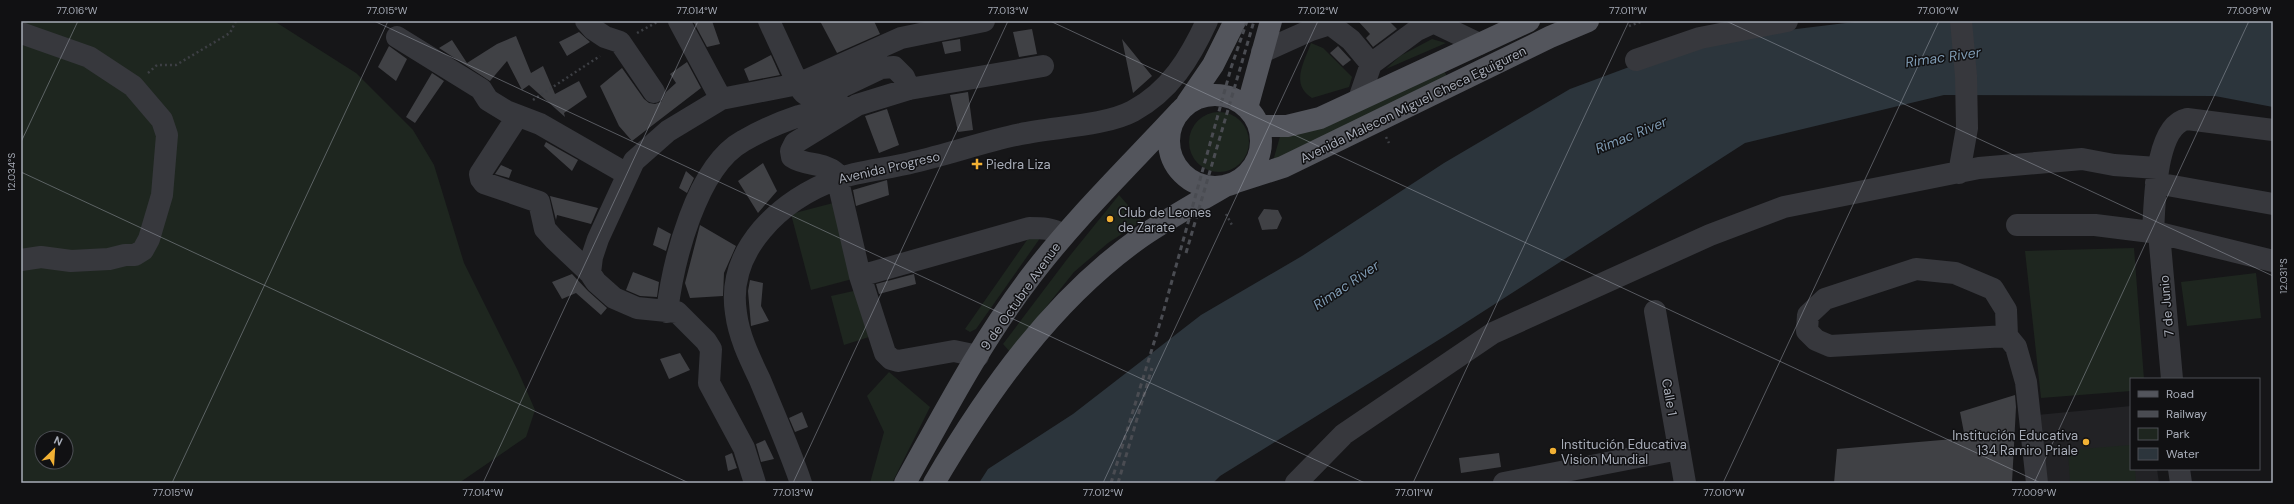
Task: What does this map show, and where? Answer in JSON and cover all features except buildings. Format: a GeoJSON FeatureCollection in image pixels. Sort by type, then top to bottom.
{"type":"FeatureCollection","features":[{"type":"Feature","properties":{"kind":"main road"},"geometry":{"type":"LineString","coordinates":[[1232,184],[1212,187],[1198,184],[1186,176],[1176,165],[1171,152],[1169,138],[1172,124],[1213,65],[1235,21]]}},
{"type":"Feature","properties":{"kind":"main road","name":"Avenida Malecon Miguel Checa Eguiguren"},"geometry":{"type":"LineString","coordinates":[[1259,126],[1287,126],[1320,118],[1529,21]]}},
{"type":"Feature","properties":{"kind":"main road","name":"Avenida Malecon Miguel Checa Eguiguren"},"geometry":{"type":"LineString","coordinates":[[1232,184],[1283,167],[1550,37],[1588,21]]}},
{"type":"Feature","properties":{"kind":"main road"},"geometry":{"type":"LineString","coordinates":[[1248,108],[1269,32]]}},
{"type":"Feature","properties":{"kind":"main road"},"geometry":{"type":"LineString","coordinates":[[934,483],[992,393],[1024,350],[1061,306],[1099,272],[1141,238],[1232,184],[1247,174],[1255,164],[1260,152],[1261,139],[1259,126],[1248,108],[1237,100],[1212,94],[1199,97],[1184,107]]}},
{"type":"Feature","properties":{"kind":"main road","name":"9 de Octubre Avenue"},"geometry":{"type":"LineString","coordinates":[[905,483],[978,356],[1031,276],[1063,235],[1184,107]]}},
{"type":"Feature","properties":{"kind":"street"},"geometry":{"type":"LineString","coordinates":[[586,21],[593,29],[605,37],[620,42],[654,92]]}},
{"type":"Feature","properties":{"kind":"street"},"geometry":{"type":"LineString","coordinates":[[679,21],[721,99]]}},
{"type":"Feature","properties":{"kind":"street"},"geometry":{"type":"LineString","coordinates":[[769,21],[798,84],[804,94],[810,98],[818,98],[881,68],[894,67],[904,77],[909,89]]}},
{"type":"Feature","properties":{"kind":"street"},"geometry":{"type":"LineString","coordinates":[[590,273],[592,257],[627,174],[634,161],[653,142],[668,131],[721,99],[798,84],[901,38],[984,21]]}},
{"type":"Feature","properties":{"kind":"street","name":"Avenida Progreso"},"geometry":{"type":"LineString","coordinates":[[801,483],[743,341],[736,314],[736,280],[752,243],[771,219],[789,203],[838,178],[913,163],[1020,134],[1099,121],[1131,112],[1165,89],[1179,72],[1206,21]]}},
{"type":"Feature","properties":{"kind":"street"},"geometry":{"type":"LineString","coordinates":[[1636,60],[1700,38],[1787,21]]}},
{"type":"Feature","properties":{"kind":"street"},"geometry":{"type":"LineString","coordinates":[[1269,32],[1311,30],[1330,22],[1351,40],[1371,64]]}},
{"type":"Feature","properties":{"kind":"street"},"geometry":{"type":"LineString","coordinates":[[1359,99],[1371,64],[1417,30],[1432,22],[1479,44]]}},
{"type":"Feature","properties":{"kind":"street"},"geometry":{"type":"LineString","coordinates":[[1959,172],[1967,128],[1966,76],[1961,22]]}},
{"type":"Feature","properties":{"kind":"street"},"geometry":{"type":"LineString","coordinates":[[21,33],[89,57],[133,86],[162,120],[167,135],[162,195],[149,239],[143,250],[135,255],[125,255],[109,259],[92,258],[71,261],[41,257],[21,260]]}},
{"type":"Feature","properties":{"kind":"street"},"geometry":{"type":"LineString","coordinates":[[397,37],[481,88],[488,100],[517,117],[540,124],[627,174]]}},
{"type":"Feature","properties":{"kind":"street"},"geometry":{"type":"LineString","coordinates":[[667,312],[670,286],[690,218],[705,182],[723,158],[742,141],[799,116],[857,105],[909,89],[1044,66]]}},
{"type":"Feature","properties":{"kind":"street"},"geometry":{"type":"LineString","coordinates":[[857,105],[795,144],[791,151],[792,157],[797,161],[831,169],[836,173],[860,276],[885,353],[891,359],[898,361],[954,351],[978,356]]}},
{"type":"Feature","properties":{"kind":"street"},"geometry":{"type":"LineString","coordinates":[[517,117],[480,174],[481,179],[484,183],[539,202],[546,229],[554,239],[590,273],[596,282],[614,298],[637,308],[677,312],[706,341],[711,349],[709,383],[744,448],[755,483]]}},
{"type":"Feature","properties":{"kind":"street","name":"7 de Junio"},"geometry":{"type":"LineString","coordinates":[[2172,378],[2156,233],[2157,176],[2172,127],[2178,121],[2187,119],[2273,130]]}},
{"type":"Feature","properties":{"kind":"street"},"geometry":{"type":"LineString","coordinates":[[1296,483],[1344,434],[1492,333],[1710,235],[1784,207],[1979,168],[2082,159],[2114,165],[2273,204]]}},
{"type":"Feature","properties":{"kind":"street"},"geometry":{"type":"LineString","coordinates":[[2017,225],[2095,225],[2156,233],[2273,262]]}},
{"type":"Feature","properties":{"kind":"street"},"geometry":{"type":"LineString","coordinates":[[860,276],[1029,228],[1045,228],[1063,235]]}},
{"type":"Feature","properties":{"kind":"street"},"geometry":{"type":"LineString","coordinates":[[2007,336],[1830,346],[1816,340],[1807,331],[1808,315],[1825,299],[1916,269],[1955,273],[1993,290],[2006,310],[2007,336],[2016,347],[2026,382],[2037,483]]}},
{"type":"Feature","properties":{"kind":"street","name":"Calle 1"},"geometry":{"type":"LineString","coordinates":[[1655,311],[1685,483]]}},
{"type":"Feature","properties":{"kind":"street"},"geometry":{"type":"LineString","coordinates":[[1504,483],[1679,449]]}},
{"type":"Feature","properties":{"kind":"street"},"geometry":{"type":"LineString","coordinates":[[2179,470],[2181,483]]}},
{"type":"Feature","properties":{"kind":"path"},"geometry":{"type":"LineString","coordinates":[[150,79],[148,74],[156,65],[176,65],[230,33],[236,21]]}},
{"type":"Feature","properties":{"kind":"path"},"geometry":{"type":"LineString","coordinates":[[517,117],[533,100],[620,42],[659,21]]}},
{"type":"Feature","properties":{"kind":"path"},"geometry":{"type":"LineString","coordinates":[[1629,26],[1643,21]]}},
{"type":"Feature","properties":{"kind":"path"},"geometry":{"type":"LineString","coordinates":[[1226,214],[1232,224]]}},
{"type":"Feature","properties":{"kind":"shaded area","name":"Institución Educativa 134 Ramiro Priale"},"geometry":{"type":"Polygon","coordinates":[[[2130,406],[2130,470],[2157,470],[2159,483],[2046,483],[2037,415],[2130,406]]]}},
{"type":"Feature","properties":{"kind":"green space"},"geometry":{"type":"Polygon","coordinates":[[[21,21],[274,21],[356,73],[413,130],[434,165],[464,263],[518,371],[535,410],[526,437],[459,483],[21,483],[21,21]]]}},
{"type":"Feature","properties":{"kind":"green space"},"geometry":{"type":"Polygon","coordinates":[[[1432,39],[1446,43],[1386,69],[1400,56],[1432,39]]]}},
{"type":"Feature","properties":{"kind":"green space"},"geometry":{"type":"Polygon","coordinates":[[[1311,43],[1323,48],[1352,77],[1349,87],[1312,98],[1305,92],[1300,80],[1302,66],[1311,43]]]}},
{"type":"Feature","properties":{"kind":"green space"},"geometry":{"type":"Polygon","coordinates":[[[1444,70],[1447,77],[1273,161],[1281,133],[1444,70]]]}},
{"type":"Feature","properties":{"kind":"green space"},"geometry":{"type":"Polygon","coordinates":[[[1219,112],[1235,117],[1240,121],[1244,126],[1249,142],[1244,158],[1240,163],[1235,167],[1219,172],[1203,167],[1198,163],[1194,158],[1189,142],[1194,126],[1198,121],[1203,117],[1219,112]]]}},
{"type":"Feature","properties":{"kind":"green space"},"geometry":{"type":"Polygon","coordinates":[[[1119,195],[1142,221],[1108,243],[1074,272],[1010,352],[1003,344],[1068,258],[1119,195]]]}},
{"type":"Feature","properties":{"kind":"green space"},"geometry":{"type":"Polygon","coordinates":[[[837,202],[856,278],[811,290],[791,214],[837,202]]]}},
{"type":"Feature","properties":{"kind":"green space"},"geometry":{"type":"Polygon","coordinates":[[[1034,230],[1043,234],[976,329],[970,332],[965,329],[1034,230]]]}},
{"type":"Feature","properties":{"kind":"green space"},"geometry":{"type":"Polygon","coordinates":[[[2134,248],[2144,378],[2130,378],[2130,391],[2041,398],[2025,251],[2134,248]]]}},
{"type":"Feature","properties":{"kind":"green space"},"geometry":{"type":"Polygon","coordinates":[[[2256,273],[2261,318],[2187,326],[2181,282],[2256,273]]]}},
{"type":"Feature","properties":{"kind":"green space"},"geometry":{"type":"Polygon","coordinates":[[[858,290],[869,337],[844,345],[831,296],[858,290]]]}},
{"type":"Feature","properties":{"kind":"green space"},"geometry":{"type":"Polygon","coordinates":[[[889,372],[930,407],[892,483],[870,483],[884,432],[867,396],[889,372]]]}},
{"type":"Feature","properties":{"kind":"green space"},"geometry":{"type":"Polygon","coordinates":[[[2130,445],[2130,470],[2135,470],[2136,482],[2070,483],[2068,450],[2130,445]]]}},
{"type":"Feature","properties":{"kind":"water","name":"Rimac River"},"geometry":{"type":"Polygon","coordinates":[[[1862,21],[2273,21],[2273,107],[2215,96],[1944,95],[1745,143],[1445,336],[1220,476],[1213,483],[979,483],[988,469],[1073,414],[1201,315],[1302,256],[1444,163],[1570,89],[1699,41],[1862,21]]]}},
{"type":"Feature","properties":{"kind":"railway"},"geometry":{"type":"LineString","coordinates":[[1111,483],[1163,313],[1231,68],[1247,21]]}},
{"type":"Feature","properties":{"kind":"railway"},"geometry":{"type":"LineString","coordinates":[[1186,253],[1254,21]]}},
{"type":"Feature","properties":{"kind":"railway"},"geometry":{"type":"LineString","coordinates":[[1118,483],[1152,368]]}},
{"type":"Feature","properties":{"kind":"place","name":"Piedra Liza"},"geometry":{"type":"Point","coordinates":[977,164]}},
{"type":"Feature","properties":{"kind":"place","name":"Club de Leones de Zarate"},"geometry":{"type":"Point","coordinates":[1110,219]}},
{"type":"Feature","properties":{"kind":"place","name":"Institución Educativa 134 Ramiro Priale"},"geometry":{"type":"Point","coordinates":[2086,442]}},
{"type":"Feature","properties":{"kind":"place","name":"Institución Educativa Vision Mundial"},"geometry":{"type":"Point","coordinates":[1553,451]}}]}
